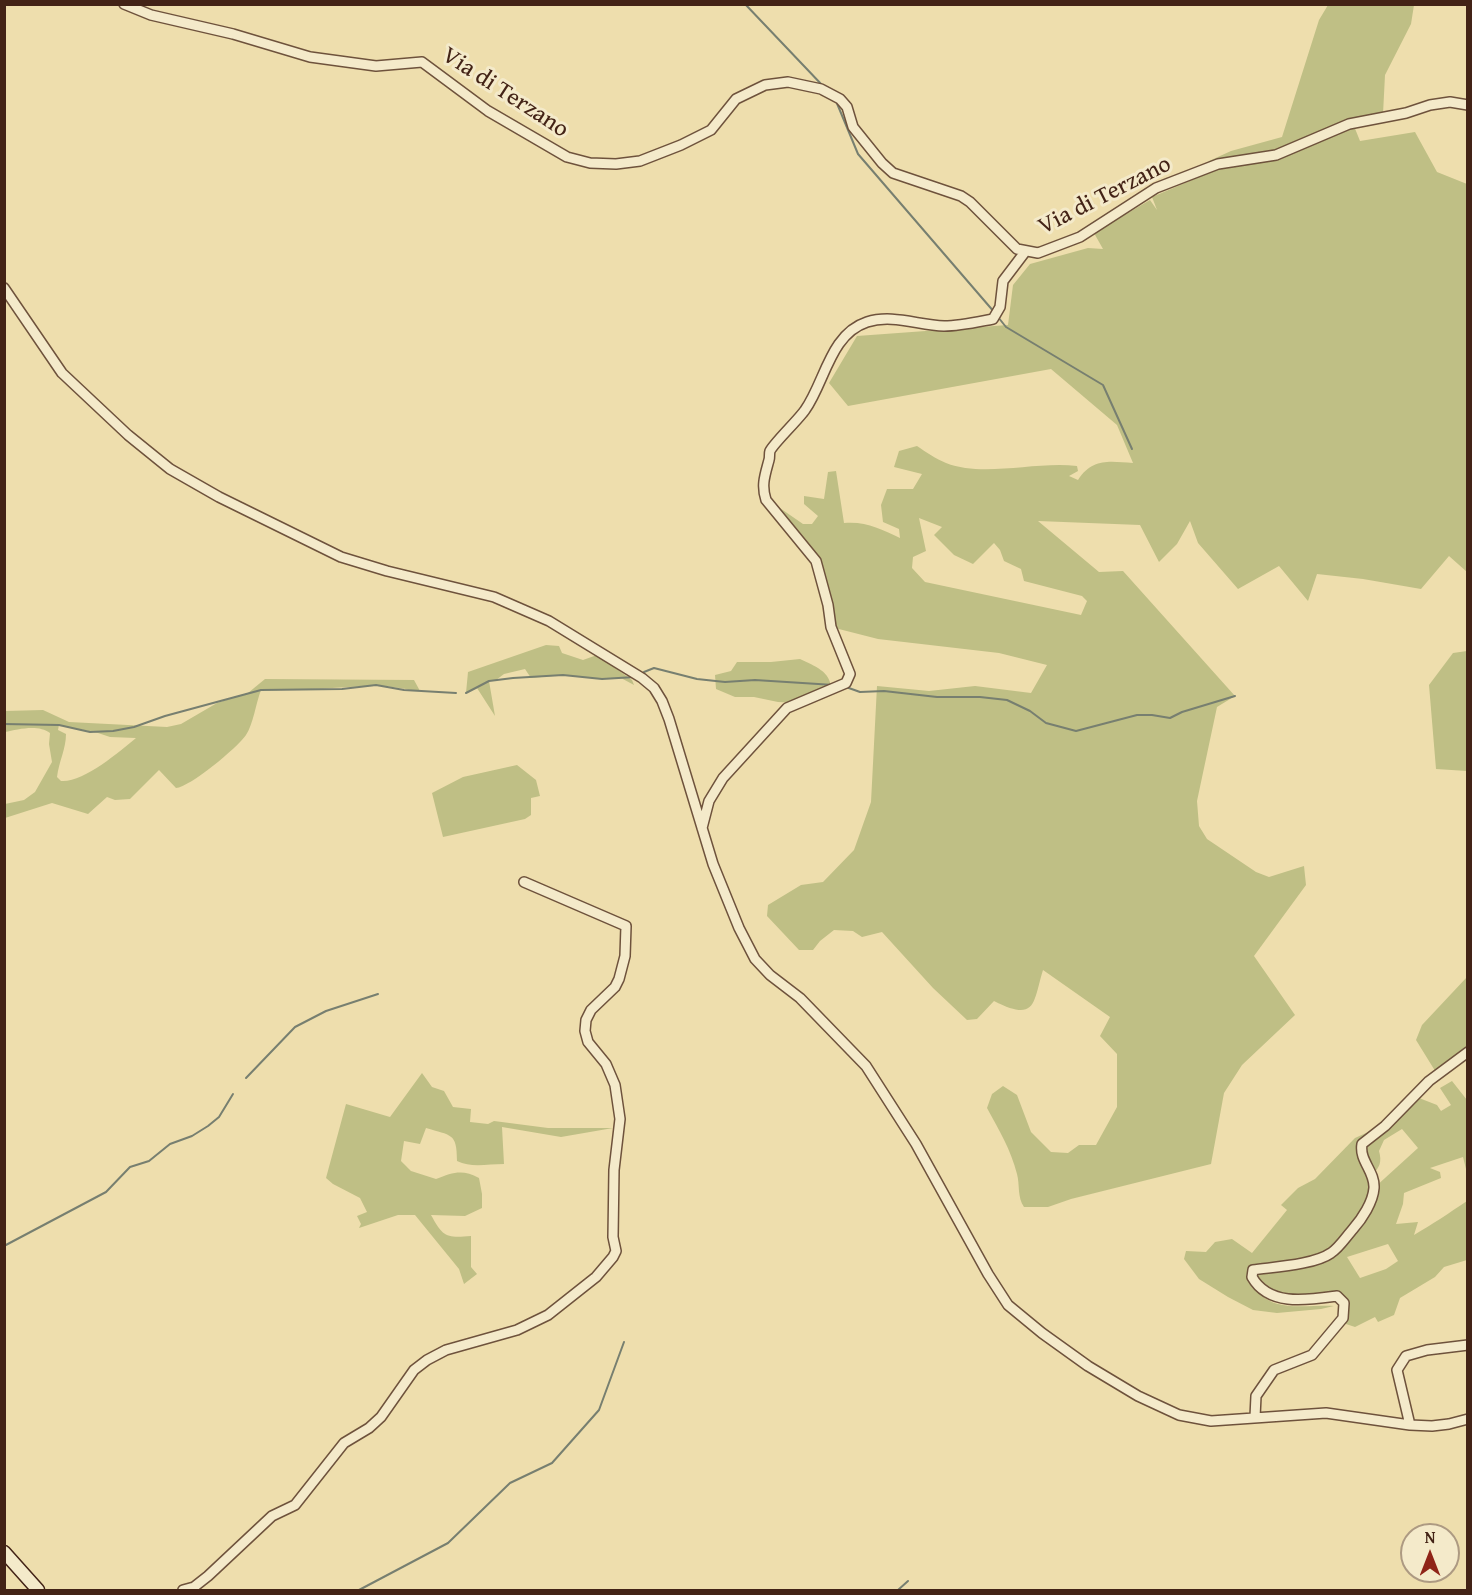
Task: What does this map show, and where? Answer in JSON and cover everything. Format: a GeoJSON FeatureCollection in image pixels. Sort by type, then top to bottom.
{"type":"FeatureCollection","features":[{"type":"Feature","properties":{"kind":"main road"},"geometry":{"type":"LineString","coordinates":[[4,1552],[38,1590]]}},
{"type":"Feature","properties":{"kind":"street","name":"Via di Terzano"},"geometry":{"type":"LineString","coordinates":[[124,4],[151,15],[233,34],[310,57],[376,66],[422,62],[488,111],[567,158],[590,163],[616,164],[640,161],[681,145],[711,129],[736,99],[765,85],[788,82],[821,89],[840,99],[847,107],[854,127],[882,163],[893,173],[961,196],[970,202],[1017,249],[1038,253],[1080,237],[1156,188],[1218,164],[1276,155],[1349,124],[1406,113],[1430,105],[1450,102],[1467,105]]}},
{"type":"Feature","properties":{"kind":"street"},"geometry":{"type":"LineString","coordinates":[[701,829],[709,801],[723,778],[787,708],[846,683],[850,674],[831,627],[828,605],[816,561],[766,500],[762,488],[771,449],[806,409],[840,343],[851,331],[867,322],[883,320],[942,326],[993,319],[1000,307],[1003,281],[1025,252]]}},
{"type":"Feature","properties":{"kind":"street"},"geometry":{"type":"LineString","coordinates":[[4,288],[62,373],[128,435],[170,469],[219,497],[341,557],[387,571],[494,597],[549,621],[642,678],[654,688],[662,701],[718,880],[755,959],[770,975],[800,998],[866,1066],[916,1144],[988,1274],[1008,1305],[1042,1333],[1088,1366],[1138,1396],[1179,1415],[1211,1421],[1326,1413],[1410,1425],[1449,1424],[1467,1419]]}},
{"type":"Feature","properties":{"kind":"street"},"geometry":{"type":"LineString","coordinates":[[183,1590],[194,1587],[208,1576],[272,1516],[295,1505],[344,1443],[369,1428],[381,1417],[414,1370],[446,1350],[518,1330],[548,1315],[596,1277],[616,1251],[613,1237],[614,1170],[620,1119],[615,1085],[606,1064],[588,1041],[585,1031],[586,1020],[591,1010],[615,987],[619,979],[625,956],[626,926],[524,882]]}},
{"type":"Feature","properties":{"kind":"street"},"geometry":{"type":"LineString","coordinates":[[1255,1417],[1256,1396],[1274,1370],[1312,1354],[1343,1318],[1344,1303],[1337,1296],[1316,1299],[1280,1299],[1255,1282],[1252,1276],[1253,1270],[1300,1263],[1330,1254],[1336,1248],[1362,1219],[1374,1189],[1372,1175],[1361,1152],[1362,1144],[1385,1126],[1429,1081],[1467,1052]]}},
{"type":"Feature","properties":{"kind":"street"},"geometry":{"type":"LineString","coordinates":[[1410,1425],[1397,1370],[1406,1356],[1427,1350],[1467,1345]]}},
{"type":"Feature","properties":{"kind":"green space"},"geometry":{"type":"Polygon","coordinates":[[[1328,5],[1414,5],[1411,24],[1385,75],[1383,114],[1352,121],[1360,141],[1415,132],[1437,172],[1467,184],[1467,572],[1449,556],[1421,589],[1317,574],[1308,601],[1279,566],[1238,589],[1198,543],[1190,521],[1177,544],[1159,562],[1140,525],[1038,521],[1099,572],[1123,571],[1235,696],[1217,707],[1197,801],[1199,826],[1207,839],[1256,872],[1269,877],[1304,866],[1306,885],[1254,956],[1295,1015],[1242,1065],[1224,1093],[1211,1164],[1071,1199],[1048,1207],[1024,1207],[1020,1199],[1014,1165],[987,1108],[992,1094],[1003,1086],[1017,1095],[1031,1132],[1051,1152],[1068,1153],[1079,1145],[1096,1145],[1117,1107],[1117,1054],[1100,1036],[1110,1017],[1043,970],[1031,1006],[1018,1010],[994,1001],[977,1019],[967,1020],[933,988],[882,932],[862,937],[853,931],[834,930],[813,950],[799,950],[767,916],[768,905],[801,885],[823,882],[854,850],[871,802],[877,686],[929,691],[975,686],[1031,693],[1047,665],[999,653],[878,639],[831,627],[816,561],[774,504],[803,524],[812,524],[818,516],[804,504],[804,496],[824,499],[828,472],[836,471],[844,523],[866,524],[900,538],[899,529],[883,522],[881,505],[887,489],[913,489],[922,474],[894,467],[899,451],[917,446],[946,463],[977,469],[1077,466],[1078,471],[1069,476],[1078,480],[1096,464],[1103,462],[1133,463],[1117,425],[1051,369],[848,406],[829,383],[857,336],[1008,325],[1013,285],[1030,264],[1088,248],[1103,249],[1094,233],[1150,200],[1157,210],[1152,197],[1197,178],[1209,161],[1231,151],[1282,137],[1319,20],[1328,5]],[[919,518],[926,551],[913,557],[912,568],[925,582],[1081,615],[1087,601],[1082,596],[1024,581],[1021,569],[1004,561],[1000,550],[994,543],[973,564],[954,555],[934,535],[942,527],[919,518]]]}},
{"type":"Feature","properties":{"kind":"green space"},"geometry":{"type":"Polygon","coordinates":[[[546,645],[559,646],[562,653],[583,660],[597,655],[632,680],[634,685],[621,678],[602,679],[563,675],[531,678],[525,669],[504,674],[496,680],[489,681],[495,716],[477,688],[466,693],[468,672],[546,645]]]}},
{"type":"Feature","properties":{"kind":"green space"},"geometry":{"type":"Polygon","coordinates":[[[1467,651],[1467,771],[1436,769],[1429,685],[1453,653],[1467,651]]]}},
{"type":"Feature","properties":{"kind":"green space"},"geometry":{"type":"Polygon","coordinates":[[[800,659],[825,673],[831,689],[797,703],[754,697],[735,697],[716,689],[715,675],[731,671],[737,662],[800,659]]]}},
{"type":"Feature","properties":{"kind":"green space"},"geometry":{"type":"Polygon","coordinates":[[[265,679],[414,680],[420,691],[380,686],[261,690],[251,726],[246,735],[213,766],[183,786],[176,788],[159,770],[130,799],[115,800],[107,797],[88,814],[52,803],[5,818],[5,804],[24,800],[35,792],[52,762],[50,733],[34,728],[5,732],[5,711],[43,710],[69,722],[167,727],[181,724],[217,703],[248,693],[265,679]],[[59,725],[58,730],[66,734],[57,777],[61,781],[80,777],[90,772],[136,738],[110,737],[59,725]]]}},
{"type":"Feature","properties":{"kind":"green space"},"geometry":{"type":"Polygon","coordinates":[[[517,765],[536,780],[540,796],[531,798],[531,815],[525,819],[443,837],[432,793],[463,777],[517,765]]]}},
{"type":"Feature","properties":{"kind":"green space"},"geometry":{"type":"Polygon","coordinates":[[[1467,977],[1467,1052],[1437,1074],[1416,1040],[1422,1025],[1467,977]]]}},
{"type":"Feature","properties":{"kind":"green space"},"geometry":{"type":"Polygon","coordinates":[[[422,1073],[432,1087],[444,1091],[453,1107],[471,1109],[470,1122],[488,1124],[494,1121],[548,1128],[613,1128],[561,1137],[502,1127],[504,1164],[474,1165],[457,1161],[454,1140],[447,1134],[426,1128],[420,1144],[404,1141],[401,1161],[411,1171],[436,1179],[458,1172],[479,1178],[482,1208],[465,1216],[431,1215],[442,1232],[456,1237],[471,1236],[471,1267],[477,1274],[464,1284],[459,1269],[415,1215],[398,1215],[359,1228],[361,1224],[357,1216],[367,1212],[360,1198],[326,1178],[346,1104],[390,1117],[422,1073]]]}},
{"type":"Feature","properties":{"kind":"green space"},"geometry":{"type":"Polygon","coordinates":[[[1452,1081],[1467,1100],[1467,1173],[1463,1157],[1430,1168],[1440,1172],[1441,1178],[1404,1193],[1396,1224],[1418,1222],[1414,1235],[1467,1201],[1467,1260],[1444,1267],[1435,1277],[1400,1298],[1394,1315],[1378,1322],[1375,1317],[1355,1327],[1340,1322],[1343,1318],[1337,1296],[1280,1299],[1256,1284],[1261,1294],[1278,1304],[1334,1306],[1277,1313],[1253,1310],[1199,1279],[1184,1259],[1186,1251],[1206,1252],[1215,1242],[1232,1239],[1252,1253],[1287,1210],[1281,1205],[1298,1188],[1315,1179],[1355,1138],[1375,1129],[1389,1130],[1419,1098],[1437,1105],[1441,1111],[1451,1105],[1440,1088],[1452,1081]],[[1402,1129],[1384,1140],[1379,1151],[1380,1164],[1372,1175],[1374,1188],[1418,1148],[1402,1129]],[[1388,1244],[1347,1257],[1360,1278],[1386,1269],[1398,1261],[1388,1244]]]}},
{"type":"Feature","properties":{"kind":"waterway"},"geometry":{"type":"LineString","coordinates":[[745,4],[823,86]]}},
{"type":"Feature","properties":{"kind":"waterway"},"geometry":{"type":"LineString","coordinates":[[836,101],[858,154],[995,313]]}},
{"type":"Feature","properties":{"kind":"waterway"},"geometry":{"type":"LineString","coordinates":[[998,317],[1006,327],[1103,385],[1132,449]]}},
{"type":"Feature","properties":{"kind":"waterway"},"geometry":{"type":"LineString","coordinates":[[644,672],[654,668],[697,679],[725,682],[755,680],[834,685]]}},
{"type":"Feature","properties":{"kind":"waterway"},"geometry":{"type":"LineString","coordinates":[[466,693],[489,681],[513,678],[563,675],[602,679],[635,677]]}},
{"type":"Feature","properties":{"kind":"waterway"},"geometry":{"type":"LineString","coordinates":[[4,724],[59,725],[90,732],[113,731],[261,690],[342,689],[376,685],[404,690],[456,693]]}},
{"type":"Feature","properties":{"kind":"waterway"},"geometry":{"type":"LineString","coordinates":[[846,687],[860,692],[884,691],[937,697],[980,697],[1007,700],[1030,711],[1046,723],[1076,731],[1137,715],[1170,718],[1182,712],[1235,696]]}},
{"type":"Feature","properties":{"kind":"waterway"},"geometry":{"type":"LineString","coordinates":[[246,1078],[295,1027],[326,1011],[378,994]]}},
{"type":"Feature","properties":{"kind":"waterway"},"geometry":{"type":"LineString","coordinates":[[4,1246],[106,1192],[130,1167],[149,1161],[170,1144],[192,1136],[208,1126],[219,1117],[233,1094]]}},
{"type":"Feature","properties":{"kind":"waterway"},"geometry":{"type":"LineString","coordinates":[[359,1590],[448,1543],[510,1483],[552,1463],[599,1410],[624,1342]]}},
{"type":"Feature","properties":{"kind":"waterway"},"geometry":{"type":"LineString","coordinates":[[898,1590],[908,1581]]}}]}
